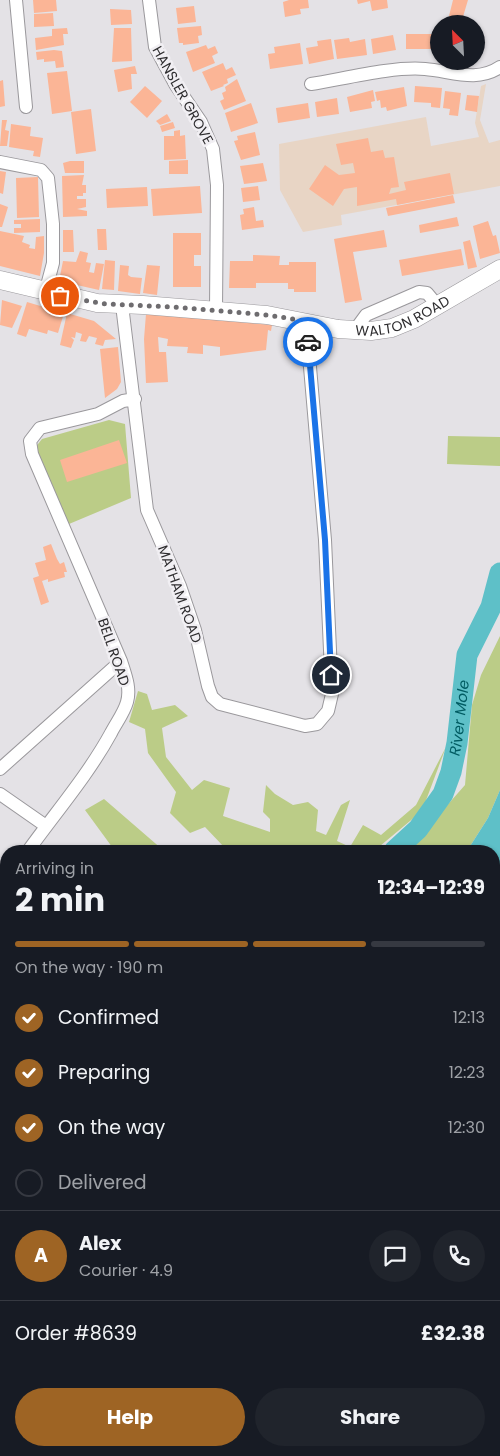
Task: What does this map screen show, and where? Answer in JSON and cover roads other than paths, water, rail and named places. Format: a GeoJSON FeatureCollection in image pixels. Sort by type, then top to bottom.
{"type":"FeatureCollection","features":[{"type":"Feature","properties":{"kind":"main road","name":"WALTON ROAD"},"geometry":{"type":"LineString","coordinates":[[0,280],[45,293],[97,304],[216,310],[306,321],[371,332],[392,328],[414,319],[500,269]]}},
{"type":"Feature","properties":{"kind":"street"},"geometry":{"type":"LineString","coordinates":[[16,0],[26,107]]}},
{"type":"Feature","properties":{"kind":"street","name":"HANSLER GROVE"},"geometry":{"type":"LineString","coordinates":[[149,0],[155,47],[175,84],[200,122],[213,150],[217,185],[216,310]]}},
{"type":"Feature","properties":{"kind":"street"},"geometry":{"type":"LineString","coordinates":[[311,84],[413,68],[474,76],[485,74],[500,67]]}},
{"type":"Feature","properties":{"kind":"street"},"geometry":{"type":"LineString","coordinates":[[0,162],[35,168],[44,172],[48,178],[53,224],[53,263],[45,293]]}},
{"type":"Feature","properties":{"kind":"street","name":"MATHAM ROAD"},"geometry":{"type":"LineString","coordinates":[[122,304],[147,510],[192,621],[212,697],[220,704],[305,726],[317,724],[328,711],[332,694],[325,540],[306,321]]}},
{"type":"Feature","properties":{"kind":"street","name":"BELL ROAD"},"geometry":{"type":"LineString","coordinates":[[32,845],[71,796],[103,747],[124,708],[128,688],[121,661],[29,445],[32,436],[40,428],[98,414],[123,401],[135,399]]}},
{"type":"Feature","properties":{"kind":"street"},"geometry":{"type":"LineString","coordinates":[[0,769],[121,661]]}},
{"type":"Feature","properties":{"kind":"street"},"geometry":{"type":"LineString","coordinates":[[0,794],[46,826]]}},
{"type":"Feature","properties":{"kind":"water"},"geometry":{"type":"Polygon","coordinates":[[[500,790],[500,845],[471,845],[488,818],[500,790]]]}},
{"type":"Feature","properties":{"kind":"waterway","name":"River Mole"},"geometry":{"type":"LineString","coordinates":[[401,845],[418,829],[443,794],[451,772],[457,743],[467,655],[491,607],[500,573]]}}]}
